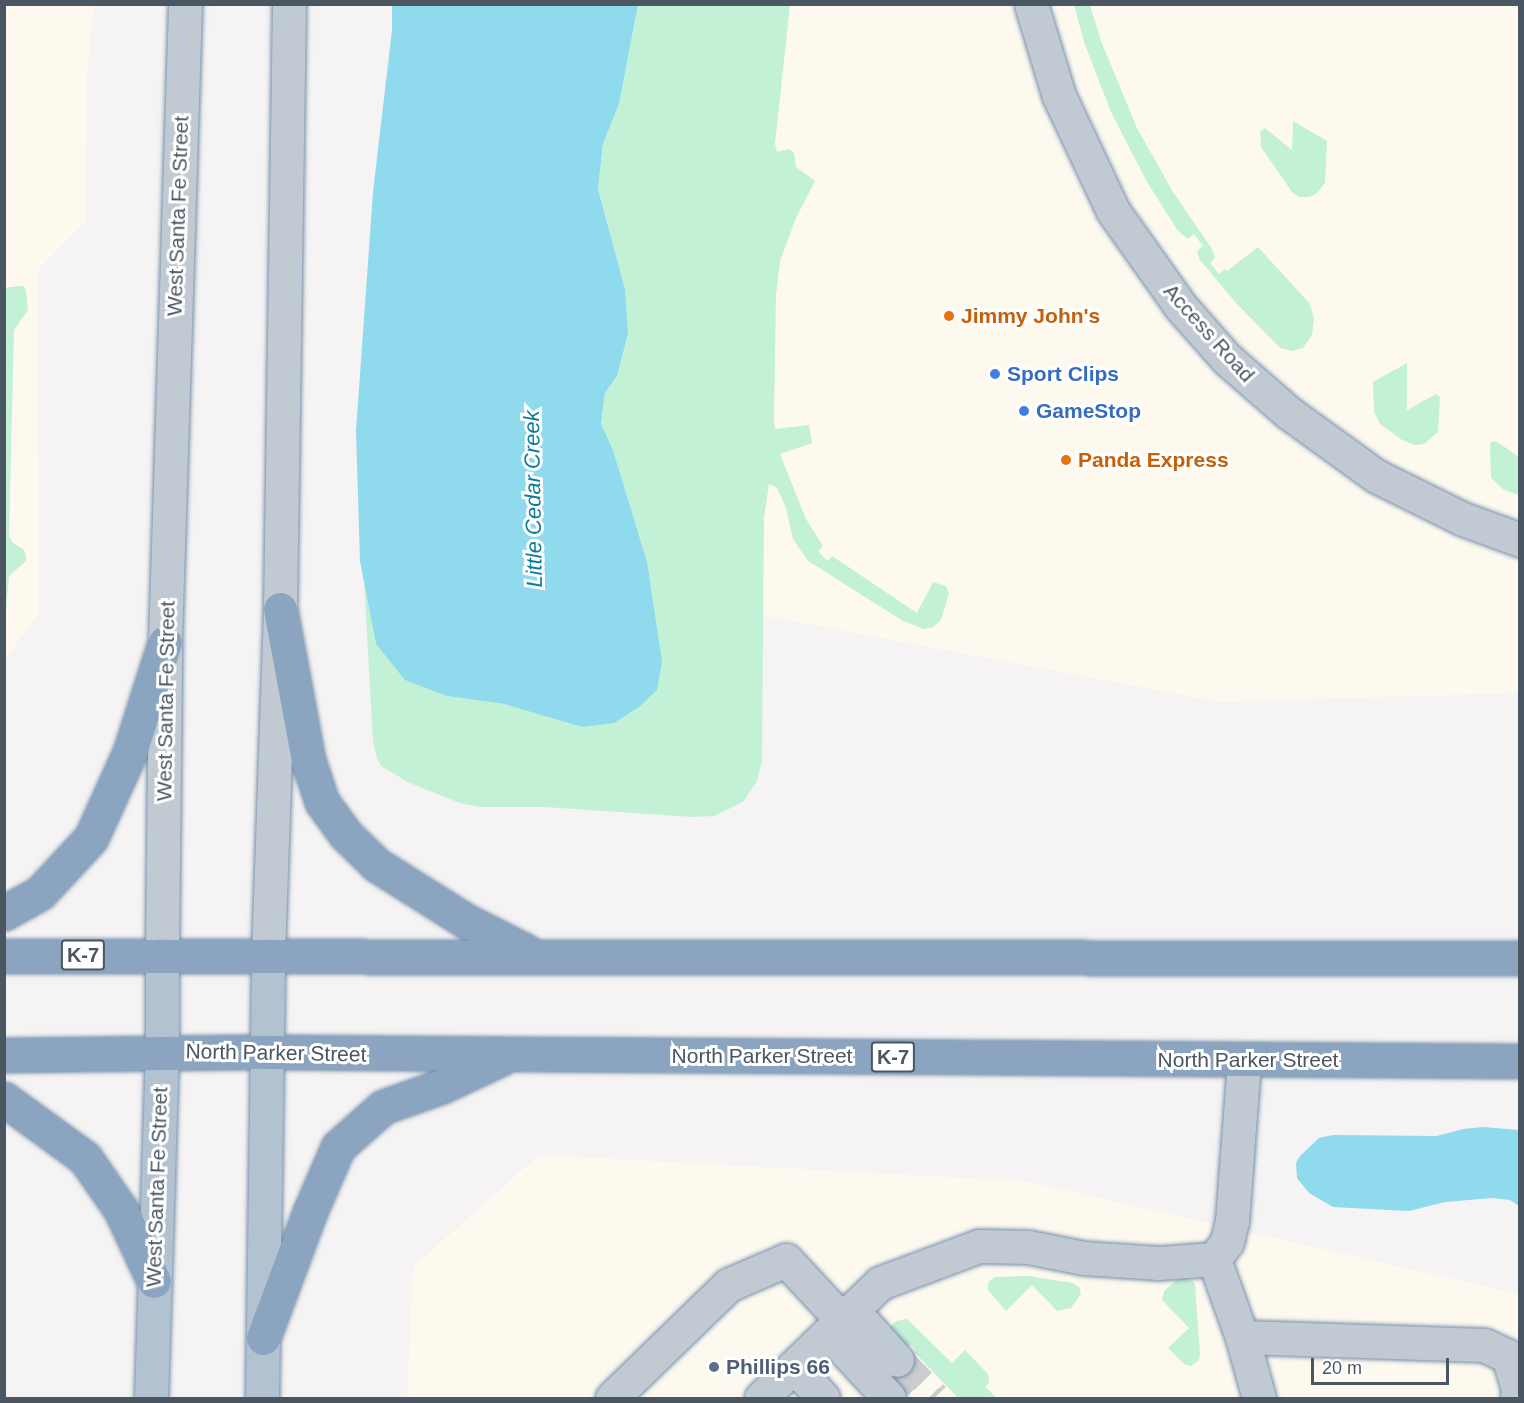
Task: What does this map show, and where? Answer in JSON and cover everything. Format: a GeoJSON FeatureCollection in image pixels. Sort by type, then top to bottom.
{"type":"FeatureCollection","features":[{"type":"Feature","properties":{"kind":"highway"},"geometry":{"type":"LineString","coordinates":[[280,609],[308,760],[322,802],[345,834],[385,871],[466,921],[534,955]]}},
{"type":"Feature","properties":{"kind":"highway"},"geometry":{"type":"LineString","coordinates":[[4,913],[40,893],[91,838],[130,752],[165,642]]}},
{"type":"Feature","properties":{"kind":"highway","name":"K-7"},"geometry":{"type":"LineString","coordinates":[[4,956],[162,954],[1520,958]]}},
{"type":"Feature","properties":{"kind":"highway","name":"North Parker Street"},"geometry":{"type":"LineString","coordinates":[[4,1055],[266,1052],[1520,1061]]}},
{"type":"Feature","properties":{"kind":"highway"},"geometry":{"type":"LineString","coordinates":[[263,1338],[309,1214],[338,1147],[383,1107],[442,1086],[510,1054]]}},
{"type":"Feature","properties":{"kind":"highway"},"geometry":{"type":"LineString","coordinates":[[4,1099],[85,1158],[121,1210],[153,1281]]}},
{"type":"Feature","properties":{"kind":"main road","name":"West Santa Fe Street"},"geometry":{"type":"LineString","coordinates":[[151,1398],[162,1052],[162,954]]}},
{"type":"Feature","properties":{"kind":"main road"},"geometry":{"type":"LineString","coordinates":[[262,1398],[268,955]]}},
{"type":"Feature","properties":{"kind":"street","name":"West Santa Fe Street"},"geometry":{"type":"LineString","coordinates":[[162,954],[165,642],[185,4]]}},
{"type":"Feature","properties":{"kind":"street"},"geometry":{"type":"LineString","coordinates":[[268,955],[280,609],[289,4]]}},
{"type":"Feature","properties":{"kind":"street","name":"Access Road"},"geometry":{"type":"LineString","coordinates":[[1031,4],[1059,96],[1113,211],[1180,307],[1227,359],[1289,413],[1376,476],[1463,519],[1520,540]]}},
{"type":"Feature","properties":{"kind":"street"},"geometry":{"type":"LineString","coordinates":[[761,1398],[880,1283],[979,1246],[1028,1247],[1084,1258],[1158,1263],[1214,1258],[1227,1242],[1232,1221],[1244,1060]]}},
{"type":"Feature","properties":{"kind":"street"},"geometry":{"type":"LineString","coordinates":[[1214,1258],[1242,1337],[1259,1398]]}},
{"type":"Feature","properties":{"kind":"street"},"geometry":{"type":"LineString","coordinates":[[612,1398],[728,1285],[786,1260],[858,1398]]}},
{"type":"Feature","properties":{"kind":"street"},"geometry":{"type":"LineString","coordinates":[[826,1335],[897,1360]]}},
{"type":"Feature","properties":{"kind":"street"},"geometry":{"type":"LineString","coordinates":[[823,1398],[826,1335]]}},
{"type":"Feature","properties":{"kind":"street"},"geometry":{"type":"LineString","coordinates":[[826,1335],[889,1398]]}},
{"type":"Feature","properties":{"kind":"street"},"geometry":{"type":"LineString","coordinates":[[1242,1337],[1484,1345],[1508,1356],[1518,1389],[1517,1398]]}},
{"type":"Feature","properties":{"kind":"shaded area"},"geometry":{"type":"Polygon","coordinates":[[[5,5],[94,5],[87,74],[86,221],[38,270],[39,613],[5,659],[5,5]]]}},
{"type":"Feature","properties":{"kind":"shaded area"},"geometry":{"type":"Polygon","coordinates":[[[426,5],[1519,5],[1519,693],[1219,702],[412,549],[426,5]]]}},
{"type":"Feature","properties":{"kind":"shaded area"},"geometry":{"type":"Polygon","coordinates":[[[539,1155],[1025,1181],[1519,1294],[1519,1398],[407,1398],[413,1267],[539,1155]]]}},
{"type":"Feature","properties":{"kind":"green space"},"geometry":{"type":"Polygon","coordinates":[[[638,5],[790,5],[775,144],[777,152],[789,149],[794,153],[796,167],[815,181],[796,218],[780,261],[776,295],[774,417],[775,429],[809,425],[812,443],[780,454],[806,519],[823,546],[818,551],[827,561],[832,556],[917,613],[933,582],[946,586],[949,593],[941,620],[933,627],[924,629],[903,621],[808,561],[793,539],[786,508],[777,488],[769,484],[764,518],[762,761],[757,781],[743,802],[714,816],[693,817],[545,807],[480,807],[460,803],[410,783],[381,766],[377,758],[373,741],[364,580],[376,644],[447,696],[504,704],[582,727],[647,563],[613,450],[601,424],[605,393],[617,376],[625,289],[598,189],[603,144],[619,104],[638,5]]]}},
{"type":"Feature","properties":{"kind":"green space"},"geometry":{"type":"Polygon","coordinates":[[[1074,5],[1090,5],[1101,41],[1137,128],[1173,192],[1212,249],[1215,258],[1210,263],[1219,274],[1225,269],[1227,271],[1258,247],[1310,304],[1314,319],[1312,335],[1303,348],[1292,351],[1280,348],[1237,304],[1200,260],[1197,251],[1203,246],[1194,234],[1188,239],[1178,231],[1147,182],[1111,112],[1084,42],[1074,5]]]}},
{"type":"Feature","properties":{"kind":"green space"},"geometry":{"type":"Polygon","coordinates":[[[1293,121],[1327,141],[1325,183],[1316,194],[1309,197],[1299,197],[1292,192],[1261,147],[1260,132],[1265,128],[1292,150],[1293,121]]]}},
{"type":"Feature","properties":{"kind":"green space"},"geometry":{"type":"Polygon","coordinates":[[[24,286],[28,310],[14,330],[9,536],[12,542],[24,550],[26,561],[9,576],[5,623],[4,288],[24,286]]]}},
{"type":"Feature","properties":{"kind":"green space"},"geometry":{"type":"Polygon","coordinates":[[[1407,363],[1407,410],[1436,394],[1440,397],[1438,432],[1424,444],[1415,445],[1402,440],[1380,424],[1374,412],[1373,382],[1407,363]]]}},
{"type":"Feature","properties":{"kind":"green space"},"geometry":{"type":"Polygon","coordinates":[[[1496,441],[1519,457],[1519,495],[1504,490],[1491,478],[1490,446],[1491,442],[1496,441]]]}},
{"type":"Feature","properties":{"kind":"green space"},"geometry":{"type":"Polygon","coordinates":[[[1028,1276],[1073,1283],[1079,1287],[1081,1294],[1071,1308],[1057,1311],[1032,1285],[1006,1311],[988,1290],[988,1282],[995,1277],[1028,1276]]]}},
{"type":"Feature","properties":{"kind":"green space"},"geometry":{"type":"Polygon","coordinates":[[[1188,1277],[1195,1284],[1200,1354],[1199,1360],[1191,1366],[1184,1364],[1168,1348],[1189,1328],[1162,1300],[1164,1291],[1178,1279],[1188,1277]]]}},
{"type":"Feature","properties":{"kind":"green space"},"geometry":{"type":"Polygon","coordinates":[[[907,1319],[952,1363],[965,1350],[988,1374],[989,1383],[985,1387],[997,1398],[958,1398],[914,1352],[916,1350],[912,1345],[905,1347],[889,1328],[896,1321],[907,1319]]]}},
{"type":"Feature","properties":{"kind":"water","name":"Little Cedar Creek"},"geometry":{"type":"Polygon","coordinates":[[[392,5],[638,5],[619,104],[603,144],[598,189],[625,289],[628,333],[617,376],[605,393],[601,424],[613,450],[647,562],[662,662],[657,690],[639,707],[614,723],[582,727],[504,704],[447,696],[405,680],[376,644],[360,561],[356,431],[373,192],[392,30],[392,5]]]}},
{"type":"Feature","properties":{"kind":"water"},"geometry":{"type":"Polygon","coordinates":[[[1483,1127],[1519,1130],[1519,1206],[1510,1200],[1492,1198],[1445,1202],[1409,1211],[1333,1207],[1309,1193],[1297,1178],[1296,1163],[1319,1138],[1333,1135],[1437,1136],[1463,1129],[1483,1127]]]}},
{"type":"Feature","properties":{"kind":"tunnel"},"geometry":{"type":"LineString","coordinates":[[897,1360],[934,1398]]}},
{"type":"Feature","properties":{"kind":"place","name":"Jimmy John's"},"geometry":{"type":"Point","coordinates":[949,316]}},
{"type":"Feature","properties":{"kind":"place","name":"Sport Clips"},"geometry":{"type":"Point","coordinates":[995,374]}},
{"type":"Feature","properties":{"kind":"place","name":"GameStop"},"geometry":{"type":"Point","coordinates":[1024,411]}},
{"type":"Feature","properties":{"kind":"place","name":"Panda Express"},"geometry":{"type":"Point","coordinates":[1066,460]}},
{"type":"Feature","properties":{"kind":"place","name":"Phillips 66"},"geometry":{"type":"Point","coordinates":[714,1367]}}]}
